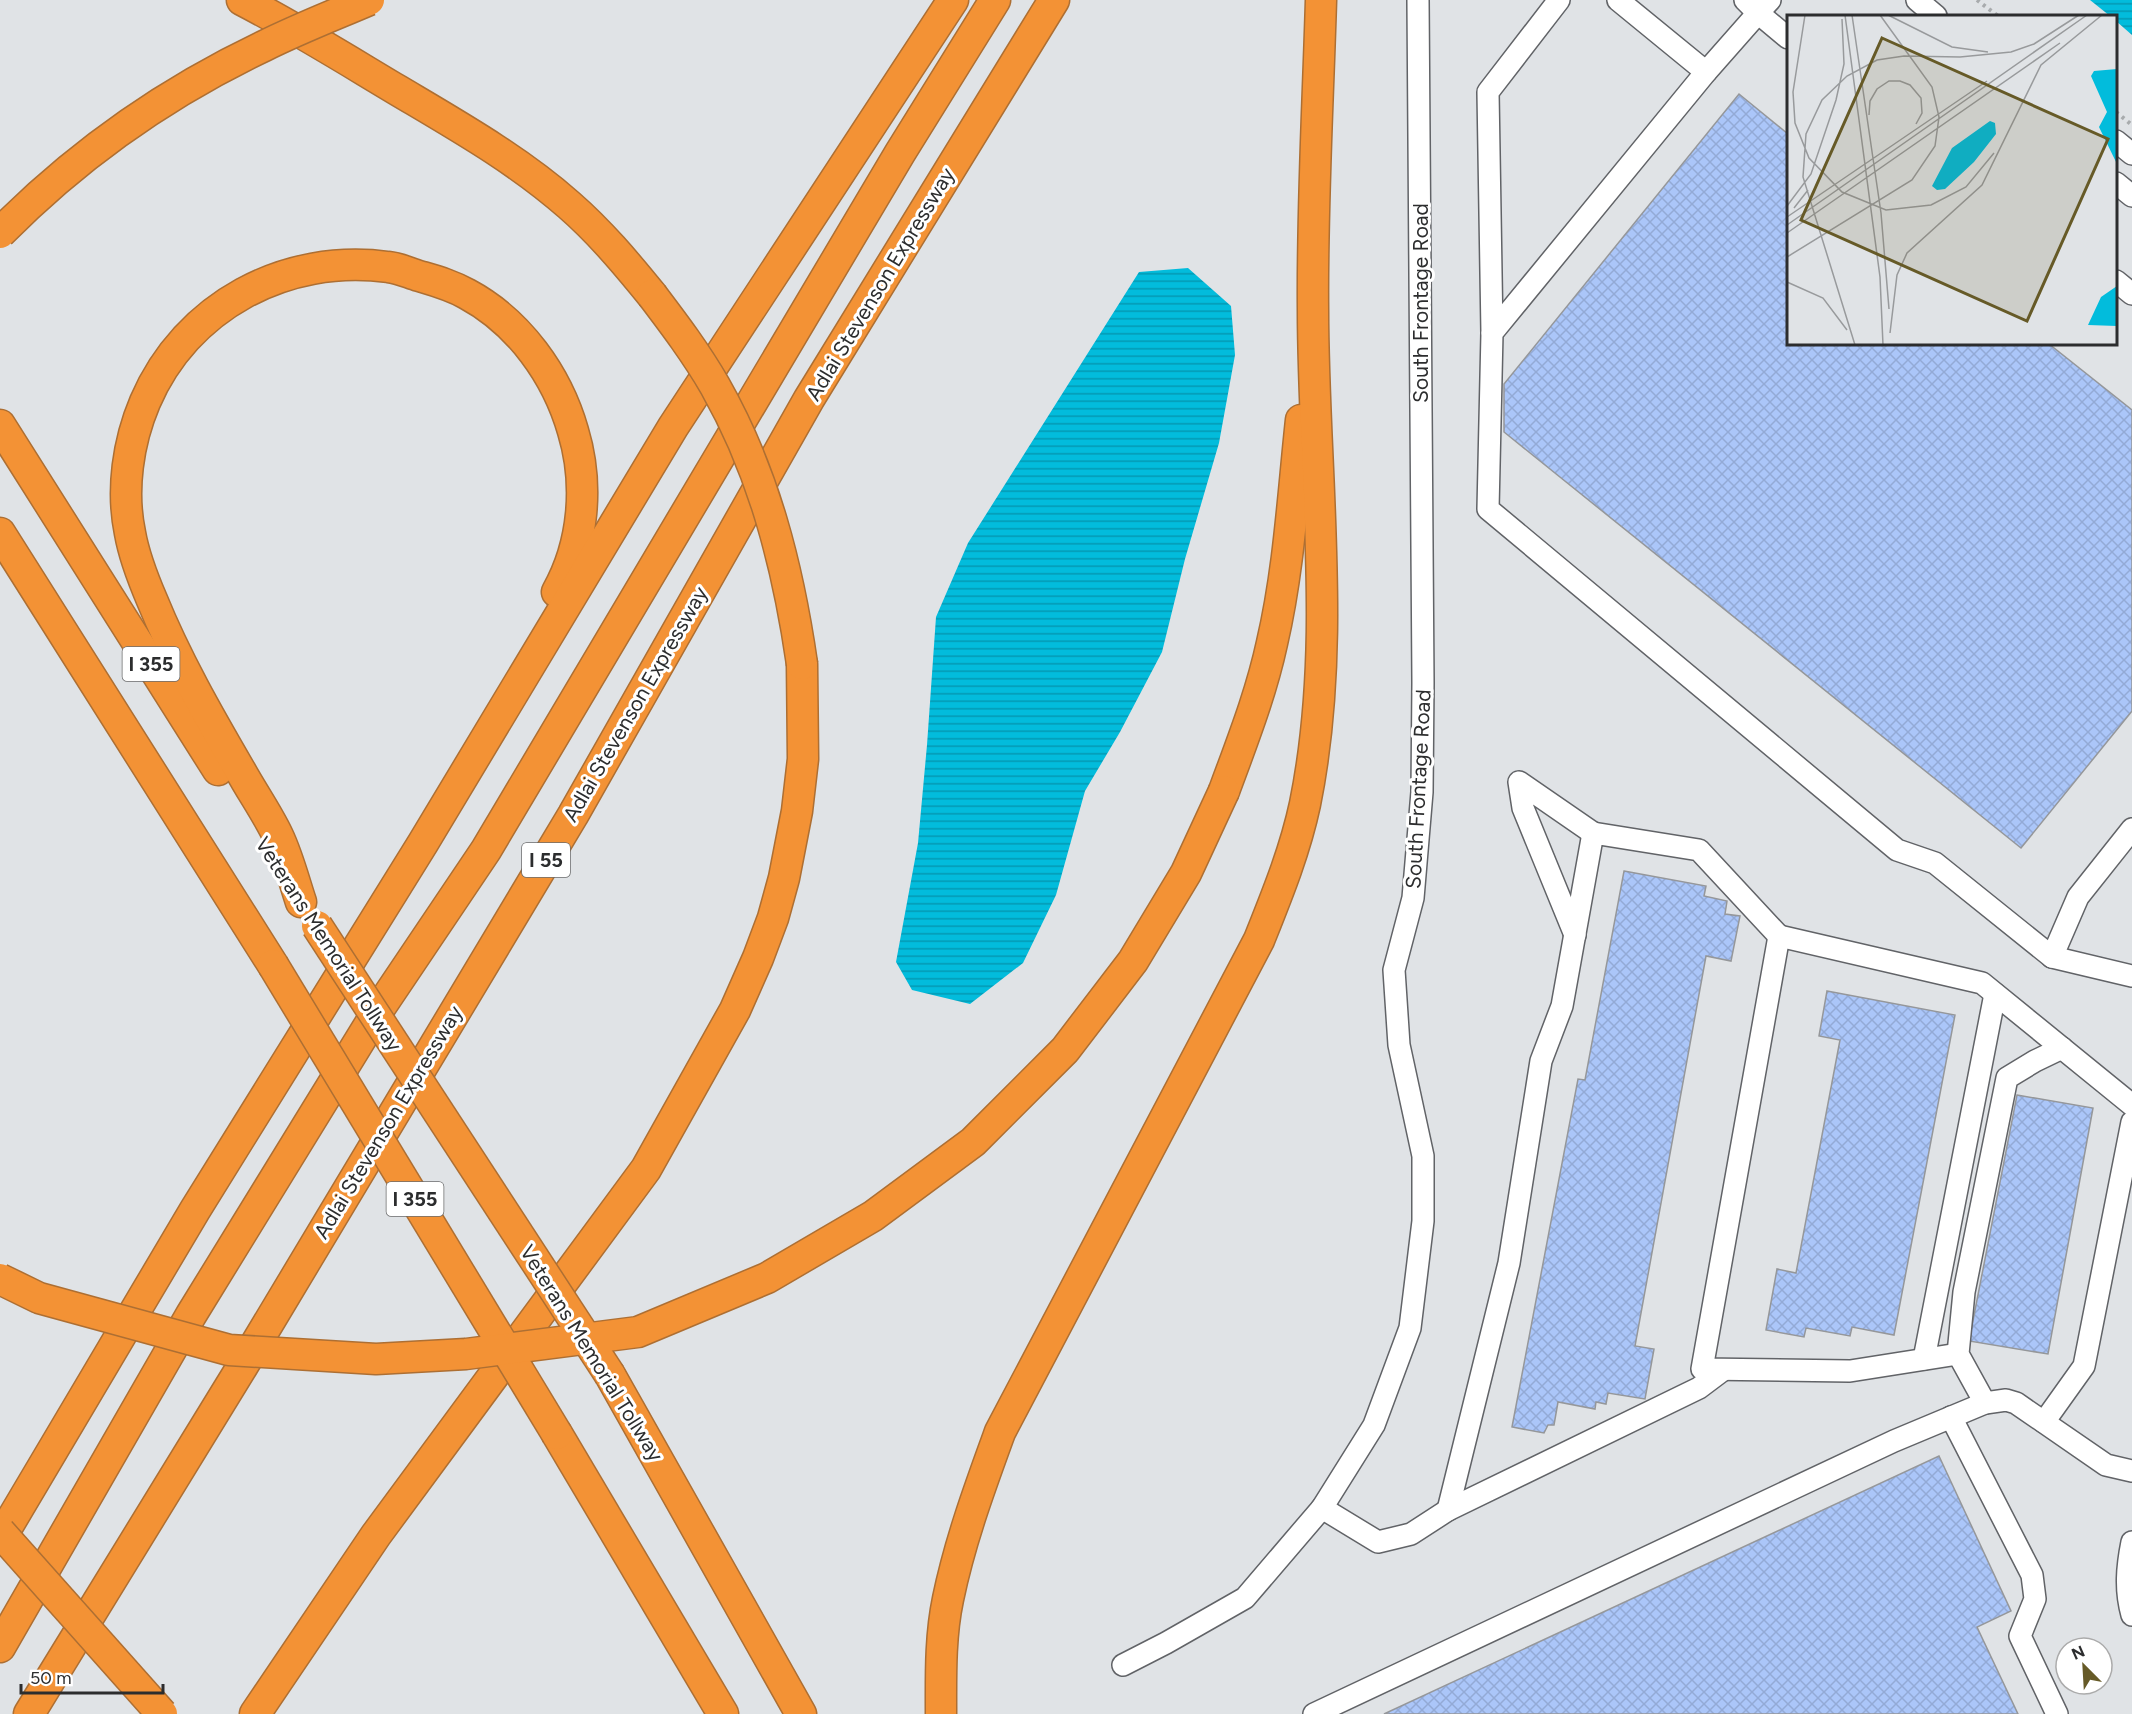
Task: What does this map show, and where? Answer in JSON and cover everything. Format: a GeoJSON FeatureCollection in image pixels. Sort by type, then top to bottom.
{"type":"FeatureCollection","features":[{"type":"Feature","properties":{"kind":"highway"},"geometry":{"type":"LineString","coordinates":[[242,0],[282,21],[460,127],[522,168],[568,205],[606,240],[682,334],[715,386],[751,460],[777,536],[795,616],[802,664],[803,759],[788,856],[773,918],[758,958],[735,1010],[646,1169],[376,1535],[255,1714]]}},
{"type":"Feature","properties":{"kind":"highway"},"geometry":{"type":"LineString","coordinates":[[0,233],[73,165],[143,114],[246,55],[369,0]]}},
{"type":"Feature","properties":{"kind":"highway"},"geometry":{"type":"LineString","coordinates":[[0,1539],[195,1210],[423,843],[674,427],[953,0]]}},
{"type":"Feature","properties":{"kind":"highway","name":"I 55"},"geometry":{"type":"LineString","coordinates":[[0,1647],[191,1315],[381,1006],[486,850],[900,153],[995,0]]}},
{"type":"Feature","properties":{"kind":"highway","name":"Adlai Stevenson Expressway"},"geometry":{"type":"LineString","coordinates":[[28,1714],[242,1367],[573,815],[809,399],[1054,0]]}},
{"type":"Feature","properties":{"kind":"highway"},"geometry":{"type":"LineString","coordinates":[[941,1714],[941,1664],[948,1601],[971,1509],[1000,1432],[1259,940],[1291,857],[1305,804],[1318,708],[1322,571],[1313,310],[1321,0]]}},
{"type":"Feature","properties":{"kind":"highway"},"geometry":{"type":"LineString","coordinates":[[309,914],[278,837],[214,725],[159,616],[138,564],[129,533],[127,501],[127,471],[138,417],[155,381],[172,354],[212,314],[233,300],[270,280],[296,272],[358,265],[391,267],[450,285],[470,295],[495,312],[538,358],[556,385],[569,416],[578,448],[584,490],[577,540],[562,583],[440,801],[423,843]]}},
{"type":"Feature","properties":{"kind":"highway"},"geometry":{"type":"LineString","coordinates":[[0,1279],[39,1298],[229,1350],[376,1359],[466,1354],[638,1332],[767,1278],[873,1216],[973,1142],[1065,1050],[1133,961],[1186,873],[1224,791],[1253,712],[1273,642],[1288,548],[1313,310]]}},
{"type":"Feature","properties":{"kind":"highway","name":"Veterans Memorial Tollway"},"geometry":{"type":"LineString","coordinates":[[0,425],[309,914],[610,1375],[801,1714]]}},
{"type":"Feature","properties":{"kind":"highway","name":"I 355"},"geometry":{"type":"LineString","coordinates":[[0,533],[273,965],[557,1434],[723,1714]]}},
{"type":"Feature","properties":{"kind":"highway"},"geometry":{"type":"LineString","coordinates":[[0,1532],[162,1714]]}},
{"type":"Feature","properties":{"kind":"street","name":"South Frontage Road"},"geometry":{"type":"LineString","coordinates":[[1123,1665],[1245,1598],[1322,1508],[1374,1425],[1410,1328],[1423,1221],[1423,1156],[1399,1045],[1394,970],[1413,898],[1422,792],[1418,0]]}},
{"type":"Feature","properties":{"kind":"street"},"geometry":{"type":"LineString","coordinates":[[1559,0],[1488,92],[1492,333],[1488,509],[1897,850],[1935,863],[2052,957],[2132,976]]}},
{"type":"Feature","properties":{"kind":"street"},"geometry":{"type":"LineString","coordinates":[[1618,0],[1706,72]]}},
{"type":"Feature","properties":{"kind":"street"},"geometry":{"type":"LineString","coordinates":[[1917,0],[1935,15]]}},
{"type":"Feature","properties":{"kind":"street"},"geometry":{"type":"LineString","coordinates":[[1492,333],[1706,72],[1758,4],[1787,37]]}},
{"type":"Feature","properties":{"kind":"street"},"geometry":{"type":"LineString","coordinates":[[2117,143],[2132,154]]}},
{"type":"Feature","properties":{"kind":"street"},"geometry":{"type":"LineString","coordinates":[[2117,185],[2132,196]]}},
{"type":"Feature","properties":{"kind":"street"},"geometry":{"type":"LineString","coordinates":[[2117,283],[2132,294]]}},
{"type":"Feature","properties":{"kind":"street"},"geometry":{"type":"LineString","coordinates":[[1575,935],[1523,808],[1519,782],[1593,833],[1699,850],[1779,936],[1982,984],[2132,1105]]}},
{"type":"Feature","properties":{"kind":"street"},"geometry":{"type":"LineString","coordinates":[[2052,957],[2078,897],[2132,829]]}},
{"type":"Feature","properties":{"kind":"street"},"geometry":{"type":"LineString","coordinates":[[1448,1510],[1509,1263],[1541,1060],[1562,1006],[1593,833]]}},
{"type":"Feature","properties":{"kind":"street"},"geometry":{"type":"LineString","coordinates":[[1779,936],[1701,1369],[1850,1371],[1958,1354]]}},
{"type":"Feature","properties":{"kind":"street"},"geometry":{"type":"LineString","coordinates":[[1924,1359],[1995,994]]}},
{"type":"Feature","properties":{"kind":"street"},"geometry":{"type":"LineString","coordinates":[[1985,1403],[1958,1354],[1964,1292],[2007,1078],[2062,1048]]}},
{"type":"Feature","properties":{"kind":"street"},"geometry":{"type":"LineString","coordinates":[[2044,1422],[2084,1366],[2132,1122]]}},
{"type":"Feature","properties":{"kind":"street"},"geometry":{"type":"LineString","coordinates":[[1322,1508],[1378,1542],[1411,1534],[1448,1510],[1699,1388],[1723,1370]]}},
{"type":"Feature","properties":{"kind":"street"},"geometry":{"type":"LineString","coordinates":[[1314,1714],[1818,1477],[1985,1403],[2006,1400],[2016,1403],[2106,1465],[2132,1471]]}},
{"type":"Feature","properties":{"kind":"street"},"geometry":{"type":"LineString","coordinates":[[1951,1417],[2032,1575],[2035,1599],[2020,1636],[2057,1714]]}},
{"type":"Feature","properties":{"kind":"street"},"geometry":{"type":"LineString","coordinates":[[2131,1605],[2126,1572],[2132,1542]]}},
{"type":"Feature","properties":{"kind":"path"},"geometry":{"type":"LineString","coordinates":[[1977,0],[1997,15]]}},
{"type":"Feature","properties":{"kind":"path"},"geometry":{"type":"LineString","coordinates":[[2117,114],[2132,125]]}},
{"type":"Feature","properties":{"kind":"water"},"geometry":{"type":"Polygon","coordinates":[[[2090,0],[2132,0],[2132,35],[2117,22],[2117,15],[2109,15],[2090,0]]]}},
{"type":"Feature","properties":{"kind":"water"},"geometry":{"type":"Polygon","coordinates":[[[1188,268],[1231,306],[1235,355],[1219,443],[1185,559],[1162,652],[1120,732],[1085,791],[1056,895],[1023,963],[970,1004],[912,990],[896,962],[918,843],[936,617],[968,543],[1139,272],[1188,268]]]}},
{"type":"Feature","properties":{"kind":"building"},"geometry":{"type":"Polygon","coordinates":[[[1739,94],[1787,133],[1787,345],[2050,345],[2132,410],[2132,711],[2021,848],[1504,432],[1504,384],[1739,94]]]}},
{"type":"Feature","properties":{"kind":"building"},"geometry":{"type":"Polygon","coordinates":[[[1624,871],[1706,886],[1704,896],[1727,901],[1725,914],[1740,916],[1731,961],[1706,956],[1635,1346],[1654,1349],[1645,1399],[1608,1393],[1606,1404],[1596,1402],[1595,1409],[1558,1402],[1554,1425],[1548,1425],[1544,1433],[1512,1427],[1578,1079],[1585,1080],[1624,871]]]}},
{"type":"Feature","properties":{"kind":"building"},"geometry":{"type":"Polygon","coordinates":[[[1827,991],[1955,1015],[1894,1335],[1852,1327],[1850,1336],[1806,1328],[1804,1337],[1766,1330],[1777,1269],[1796,1273],[1840,1040],[1819,1036],[1827,991]]]}},
{"type":"Feature","properties":{"kind":"building"},"geometry":{"type":"Polygon","coordinates":[[[2017,1095],[2093,1108],[2048,1354],[1969,1341],[2017,1095]]]}},
{"type":"Feature","properties":{"kind":"building"},"geometry":{"type":"Polygon","coordinates":[[[1939,1456],[2011,1611],[1977,1627],[2018,1714],[1384,1714],[1939,1456]]]}}]}
